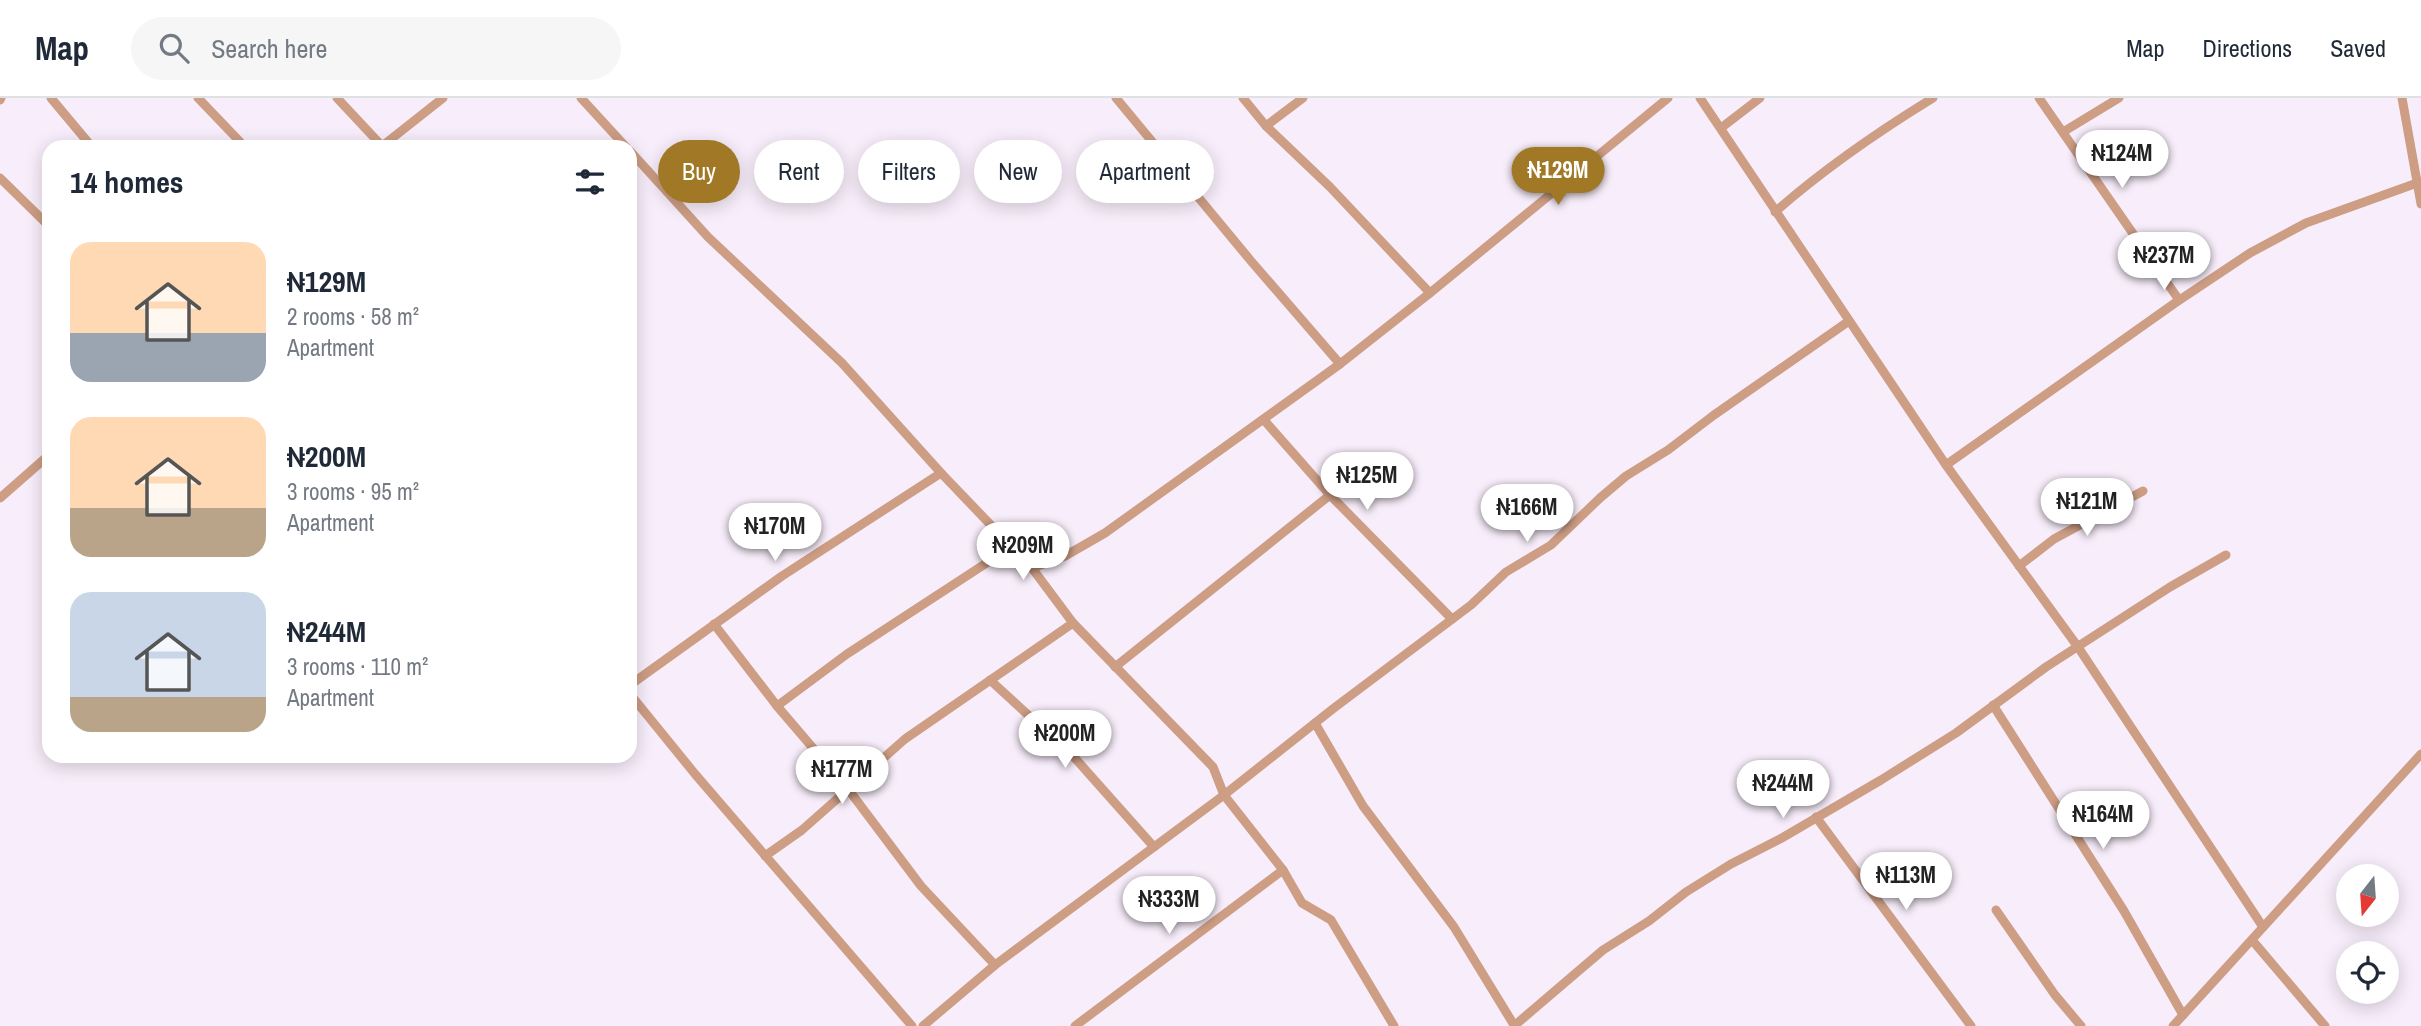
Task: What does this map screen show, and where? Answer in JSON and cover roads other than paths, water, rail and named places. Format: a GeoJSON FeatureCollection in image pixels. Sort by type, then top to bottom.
{"type":"FeatureCollection","features":[{"type":"Feature","properties":{"kind":"street"},"geometry":{"type":"LineString","coordinates":[[51,98],[86,140]]}},
{"type":"Feature","properties":{"kind":"street"},"geometry":{"type":"LineString","coordinates":[[198,98],[238,140]]}},
{"type":"Feature","properties":{"kind":"street"},"geometry":{"type":"LineString","coordinates":[[337,98],[376,140]]}},
{"type":"Feature","properties":{"kind":"street"},"geometry":{"type":"LineString","coordinates":[[391,140],[443,98]]}},
{"type":"Feature","properties":{"kind":"street"},"geometry":{"type":"LineString","coordinates":[[581,98],[620,140]]}},
{"type":"Feature","properties":{"kind":"street"},"geometry":{"type":"LineString","coordinates":[[1116,98],[1340,364]]}},
{"type":"Feature","properties":{"kind":"street"},"geometry":{"type":"LineString","coordinates":[[1243,98],[1266,126],[1330,187],[1430,293]]}},
{"type":"Feature","properties":{"kind":"street"},"geometry":{"type":"LineString","coordinates":[[1266,126],[1303,98]]}},
{"type":"Feature","properties":{"kind":"street"},"geometry":{"type":"LineString","coordinates":[[1032,568],[1065,556],[1105,533],[1340,364],[1668,98]]}},
{"type":"Feature","properties":{"kind":"street"},"geometry":{"type":"LineString","coordinates":[[1700,98],[1946,465],[2078,647],[2263,927]]}},
{"type":"Feature","properties":{"kind":"street"},"geometry":{"type":"LineString","coordinates":[[1721,128],[1760,98]]}},
{"type":"Feature","properties":{"kind":"street"},"geometry":{"type":"LineString","coordinates":[[1775,212],[1816,176],[1873,135],[1933,98]]}},
{"type":"Feature","properties":{"kind":"street"},"geometry":{"type":"LineString","coordinates":[[2039,98],[2179,300]]}},
{"type":"Feature","properties":{"kind":"street"},"geometry":{"type":"LineString","coordinates":[[2063,132],[2119,98]]}},
{"type":"Feature","properties":{"kind":"street"},"geometry":{"type":"LineString","coordinates":[[2402,98],[2421,204]]}},
{"type":"Feature","properties":{"kind":"street"},"geometry":{"type":"LineString","coordinates":[[637,159],[708,237],[842,363],[941,473],[1032,568],[1073,623],[1213,767],[1224,795],[1283,870],[1301,903],[1331,920],[1394,1026]]}},
{"type":"Feature","properties":{"kind":"street"},"geometry":{"type":"LineString","coordinates":[[0,178],[42,219]]}},
{"type":"Feature","properties":{"kind":"street"},"geometry":{"type":"LineString","coordinates":[[1946,465],[2249,253],[2306,223],[2417,183]]}},
{"type":"Feature","properties":{"kind":"street"},"geometry":{"type":"LineString","coordinates":[[923,1026],[995,965],[1224,795],[1452,619],[1506,572],[1552,545],[1626,476],[1668,450],[1849,321]]}},
{"type":"Feature","properties":{"kind":"street"},"geometry":{"type":"LineString","coordinates":[[1264,420],[1330,495],[1452,619]]}},
{"type":"Feature","properties":{"kind":"street"},"geometry":{"type":"LineString","coordinates":[[0,498],[42,461]]}},
{"type":"Feature","properties":{"kind":"street"},"geometry":{"type":"LineString","coordinates":[[637,680],[782,576],[941,473]]}},
{"type":"Feature","properties":{"kind":"street"},"geometry":{"type":"LineString","coordinates":[[2019,566],[2054,539],[2143,491]]}},
{"type":"Feature","properties":{"kind":"street"},"geometry":{"type":"LineString","coordinates":[[1115,667],[1330,495]]}},
{"type":"Feature","properties":{"kind":"street"},"geometry":{"type":"LineString","coordinates":[[777,706],[847,654],[1011,547]]}},
{"type":"Feature","properties":{"kind":"street"},"geometry":{"type":"LineString","coordinates":[[1315,723],[1363,806],[1454,927],[1514,1026],[1603,950],[1649,921],[1686,892],[1881,780],[1956,733],[2078,647],[2170,587],[2226,555]]}},
{"type":"Feature","properties":{"kind":"street"},"geometry":{"type":"LineString","coordinates":[[765,856],[802,830],[905,739],[1073,623]]}},
{"type":"Feature","properties":{"kind":"street"},"geometry":{"type":"LineString","coordinates":[[714,624],[777,706],[848,789],[921,886],[995,965]]}},
{"type":"Feature","properties":{"kind":"street"},"geometry":{"type":"LineString","coordinates":[[990,680],[1073,757],[1154,847]]}},
{"type":"Feature","properties":{"kind":"street"},"geometry":{"type":"LineString","coordinates":[[637,703],[695,775],[912,1026]]}},
{"type":"Feature","properties":{"kind":"street"},"geometry":{"type":"LineString","coordinates":[[1993,705],[2123,911],[2183,1015]]}},
{"type":"Feature","properties":{"kind":"street"},"geometry":{"type":"LineString","coordinates":[[2173,1026],[2421,754]]}},
{"type":"Feature","properties":{"kind":"street"},"geometry":{"type":"LineString","coordinates":[[1816,817],[1971,1026]]}},
{"type":"Feature","properties":{"kind":"street"},"geometry":{"type":"LineString","coordinates":[[1075,1026],[1283,870]]}},
{"type":"Feature","properties":{"kind":"street"},"geometry":{"type":"LineString","coordinates":[[1996,910],[2055,995],[2081,1026]]}},
{"type":"Feature","properties":{"kind":"street"},"geometry":{"type":"LineString","coordinates":[[2252,940],[2325,1026]]}}]}
